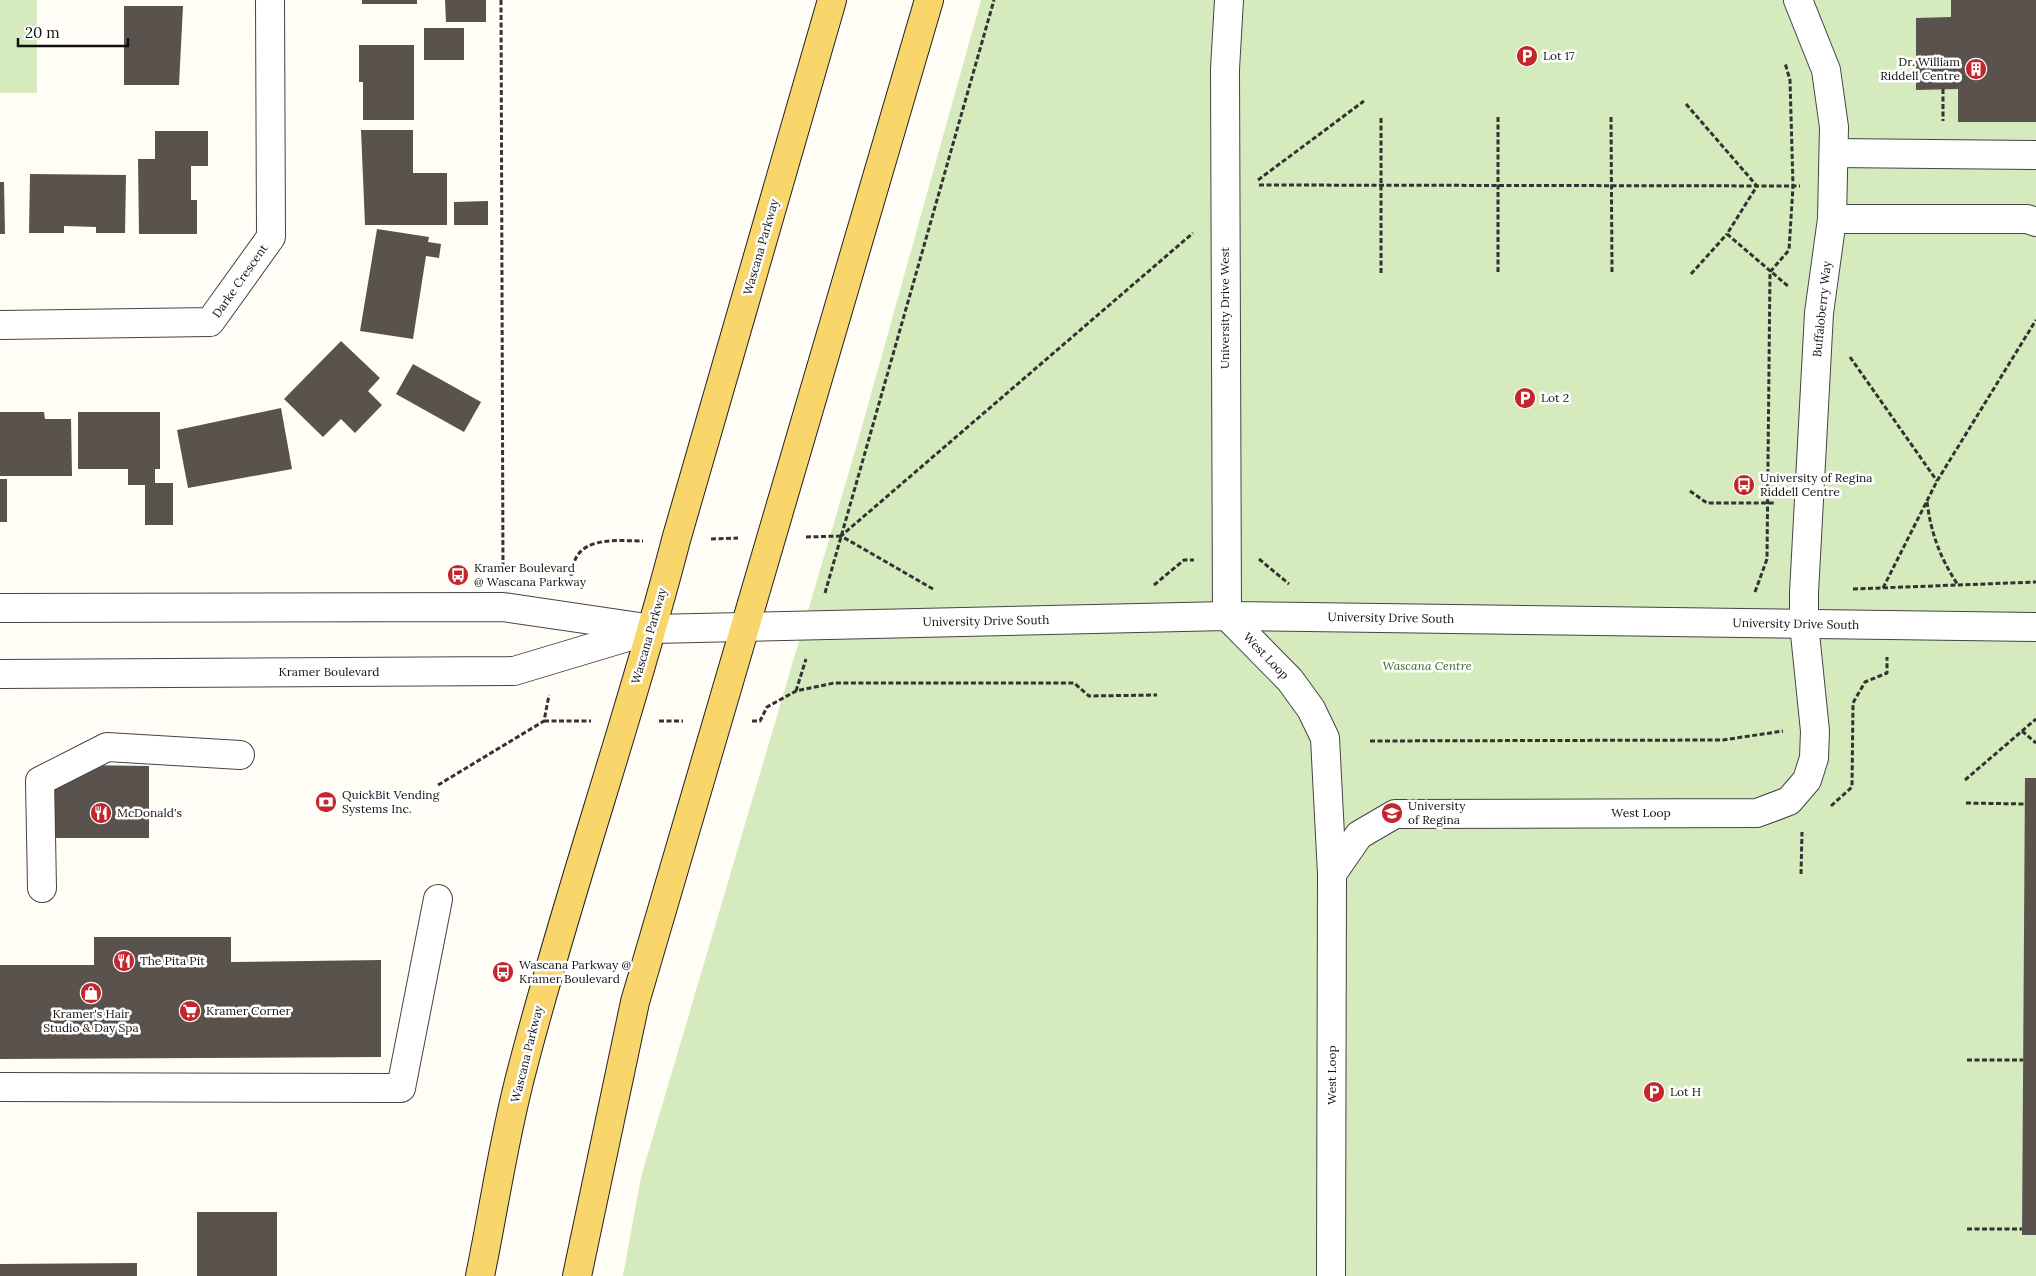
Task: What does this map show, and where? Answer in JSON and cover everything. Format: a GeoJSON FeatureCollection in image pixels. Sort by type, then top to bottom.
{"type":"FeatureCollection","features":[{"type":"Feature","properties":{"kind":"main road","name":"Wascana Parkway"},"geometry":{"type":"LineString","coordinates":[[480,1276],[521,1071],[554,955],[653,629],[676,540],[832,0]]}},
{"type":"Feature","properties":{"kind":"main road"},"geometry":{"type":"LineString","coordinates":[[577,1276],[635,1002],[929,0]]}},
{"type":"Feature","properties":{"kind":"street","name":"Darke Crescent"},"geometry":{"type":"LineString","coordinates":[[0,325],[210,322],[271,237],[270,0]]}},
{"type":"Feature","properties":{"kind":"street","name":"University Drive West"},"geometry":{"type":"LineString","coordinates":[[1226,616],[1224,68],[1229,0]]}},
{"type":"Feature","properties":{"kind":"street","name":"Buffaloberry Way"},"geometry":{"type":"LineString","coordinates":[[1798,0],[1826,70],[1834,127],[1832,219],[1819,313],[1804,592],[1804,624]]}},
{"type":"Feature","properties":{"kind":"street"},"geometry":{"type":"LineString","coordinates":[[1834,153],[2036,155]]}},
{"type":"Feature","properties":{"kind":"street"},"geometry":{"type":"LineString","coordinates":[[1832,219],[2027,219],[2036,222]]}},
{"type":"Feature","properties":{"kind":"street","name":"Kramer Boulevard"},"geometry":{"type":"LineString","coordinates":[[0,608],[503,606],[653,629],[745,626]]}},
{"type":"Feature","properties":{"kind":"street","name":"University Drive South"},"geometry":{"type":"LineString","coordinates":[[745,626],[1226,616],[2036,627]]}},
{"type":"Feature","properties":{"kind":"street","name":"West Loop"},"geometry":{"type":"LineString","coordinates":[[1226,616],[1290,680],[1311,709],[1325,738],[1332,874],[1331,1276]]}},
{"type":"Feature","properties":{"kind":"street","name":"West Loop"},"geometry":{"type":"LineString","coordinates":[[1332,874],[1359,835],[1395,814],[1757,813],[1789,800],[1807,780],[1814,758],[1815,731],[1804,624]]}},
{"type":"Feature","properties":{"kind":"street","name":"Kramer Boulevard"},"geometry":{"type":"LineString","coordinates":[[0,674],[514,671],[653,629]]}},
{"type":"Feature","properties":{"kind":"street"},"geometry":{"type":"LineString","coordinates":[[42,888],[40,781],[107,747],[240,755]]}},
{"type":"Feature","properties":{"kind":"street"},"geometry":{"type":"LineString","coordinates":[[0,1087],[401,1088],[438,899]]}},
{"type":"Feature","properties":{"kind":"path"},"geometry":{"type":"LineString","coordinates":[[501,0],[503,606]]}},
{"type":"Feature","properties":{"kind":"path"},"geometry":{"type":"LineString","coordinates":[[796,691],[994,0]]}},
{"type":"Feature","properties":{"kind":"path"},"geometry":{"type":"LineString","coordinates":[[1755,592],[1767,559],[1770,272],[1789,250],[1793,186],[1790,80],[1782,53]]}},
{"type":"Feature","properties":{"kind":"path"},"geometry":{"type":"LineString","coordinates":[[1364,102],[1252,184],[1381,186],[1834,186]]}},
{"type":"Feature","properties":{"kind":"path"},"geometry":{"type":"LineString","coordinates":[[1686,104],[1757,186]]}},
{"type":"Feature","properties":{"kind":"path"},"geometry":{"type":"LineString","coordinates":[[1381,117],[1381,273]]}},
{"type":"Feature","properties":{"kind":"path"},"geometry":{"type":"LineString","coordinates":[[1498,117],[1498,273]]}},
{"type":"Feature","properties":{"kind":"path"},"geometry":{"type":"LineString","coordinates":[[1611,117],[1612,274]]}},
{"type":"Feature","properties":{"kind":"path"},"geometry":{"type":"LineString","coordinates":[[1691,274],[1726,234],[1757,186]]}},
{"type":"Feature","properties":{"kind":"path"},"geometry":{"type":"LineString","coordinates":[[841,536],[1225,205]]}},
{"type":"Feature","properties":{"kind":"path"},"geometry":{"type":"LineString","coordinates":[[1726,234],[1819,313],[1937,482]]}},
{"type":"Feature","properties":{"kind":"path"},"geometry":{"type":"LineString","coordinates":[[1830,807],[1852,787],[1853,703],[1865,682],[1887,673],[1887,626],[1883,587],[1926,501],[2036,320]]}},
{"type":"Feature","properties":{"kind":"path"},"geometry":{"type":"LineString","coordinates":[[1690,491],[1707,504],[1809,504]]}},
{"type":"Feature","properties":{"kind":"path"},"geometry":{"type":"LineString","coordinates":[[1926,501],[1930,527],[1936,547],[1958,585]]}},
{"type":"Feature","properties":{"kind":"path"},"geometry":{"type":"LineString","coordinates":[[841,536],[933,590],[943,589]]}},
{"type":"Feature","properties":{"kind":"path"},"geometry":{"type":"LineString","coordinates":[[1152,586],[1184,560],[1226,560],[1256,556],[1294,588]]}},
{"type":"Feature","properties":{"kind":"path"},"geometry":{"type":"LineString","coordinates":[[1746,592],[1804,592],[1883,587],[2036,582]]}},
{"type":"Feature","properties":{"kind":"path"},"geometry":{"type":"LineString","coordinates":[[544,721],[760,721],[767,707],[796,691],[834,683],[1074,683],[1089,696],[1157,695]]}},
{"type":"Feature","properties":{"kind":"path"},"geometry":{"type":"LineString","coordinates":[[1966,780],[2036,719]]}},
{"type":"Feature","properties":{"kind":"path"},"geometry":{"type":"LineString","coordinates":[[1370,741],[1723,740],[1788,730],[1852,732]]}},
{"type":"Feature","properties":{"kind":"path"},"geometry":{"type":"LineString","coordinates":[[2022,731],[2036,742]]}},
{"type":"Feature","properties":{"kind":"path"},"geometry":{"type":"LineString","coordinates":[[1966,803],[2024,804]]}},
{"type":"Feature","properties":{"kind":"path"},"geometry":{"type":"LineString","coordinates":[[1801,874],[1801,833],[1809,826]]}},
{"type":"Feature","properties":{"kind":"path"},"geometry":{"type":"LineString","coordinates":[[1967,1060],[2023,1060]]}},
{"type":"Feature","properties":{"kind":"path"},"geometry":{"type":"LineString","coordinates":[[1967,1229],[2022,1229]]}},
{"type":"Feature","properties":{"kind":"green space"},"geometry":{"type":"Polygon","coordinates":[[[0,0],[37,0],[37,93],[0,93],[0,0]]]}},
{"type":"Feature","properties":{"kind":"green space","name":"Wascana Centre"},"geometry":{"type":"Polygon","coordinates":[[[981,0],[2036,0],[2036,1276],[623,1276],[641,1177],[856,448],[981,0]]]}},
{"type":"Feature","properties":{"kind":"building"},"geometry":{"type":"Polygon","coordinates":[[[362,0],[417,0],[417,4],[362,4],[362,0]]]}},
{"type":"Feature","properties":{"kind":"building"},"geometry":{"type":"Polygon","coordinates":[[[445,0],[486,0],[486,22],[446,22],[445,0]]]}},
{"type":"Feature","properties":{"kind":"building","name":"Dr. William Riddell Centre"},"geometry":{"type":"Polygon","coordinates":[[[1951,0],[2036,0],[2036,122],[1958,122],[1958,89],[1916,90],[1916,18],[1951,17],[1951,0]]]}},
{"type":"Feature","properties":{"kind":"building"},"geometry":{"type":"Polygon","coordinates":[[[124,6],[183,6],[179,85],[124,85],[124,6]]]}},
{"type":"Feature","properties":{"kind":"building"},"geometry":{"type":"Polygon","coordinates":[[[424,28],[464,28],[464,60],[424,60],[424,28]]]}},
{"type":"Feature","properties":{"kind":"building"},"geometry":{"type":"Polygon","coordinates":[[[359,45],[414,45],[414,120],[363,120],[363,82],[359,82],[359,45]]]}},
{"type":"Feature","properties":{"kind":"building"},"geometry":{"type":"Polygon","coordinates":[[[361,130],[413,130],[413,173],[447,173],[447,225],[365,225],[361,130]]]}},
{"type":"Feature","properties":{"kind":"building"},"geometry":{"type":"Polygon","coordinates":[[[155,131],[208,131],[208,166],[191,166],[191,200],[197,200],[197,234],[139,234],[138,159],[155,159],[155,131]]]}},
{"type":"Feature","properties":{"kind":"building"},"geometry":{"type":"Polygon","coordinates":[[[30,174],[126,175],[125,233],[96,233],[96,227],[64,226],[64,233],[29,233],[30,174]]]}},
{"type":"Feature","properties":{"kind":"building"},"geometry":{"type":"Polygon","coordinates":[[[0,182],[4,182],[5,234],[0,234],[0,182]]]}},
{"type":"Feature","properties":{"kind":"building"},"geometry":{"type":"Polygon","coordinates":[[[488,201],[488,225],[454,225],[454,202],[488,201]]]}},
{"type":"Feature","properties":{"kind":"building"},"geometry":{"type":"Polygon","coordinates":[[[377,229],[429,237],[428,242],[441,244],[439,258],[426,256],[413,339],[360,331],[377,229]]]}},
{"type":"Feature","properties":{"kind":"building"},"geometry":{"type":"Polygon","coordinates":[[[341,341],[380,378],[368,391],[382,405],[355,433],[341,419],[323,437],[284,399],[341,341]]]}},
{"type":"Feature","properties":{"kind":"building"},"geometry":{"type":"Polygon","coordinates":[[[413,364],[481,402],[464,432],[396,394],[413,364]]]}},
{"type":"Feature","properties":{"kind":"building"},"geometry":{"type":"Polygon","coordinates":[[[281,408],[292,469],[188,488],[177,430],[281,408]]]}},
{"type":"Feature","properties":{"kind":"building"},"geometry":{"type":"Polygon","coordinates":[[[0,412],[44,412],[45,419],[71,419],[72,476],[0,476],[0,412]]]}},
{"type":"Feature","properties":{"kind":"building"},"geometry":{"type":"Polygon","coordinates":[[[78,412],[160,412],[160,469],[155,469],[155,483],[173,483],[173,525],[145,525],[145,485],[128,485],[128,469],[78,469],[78,412]]]}},
{"type":"Feature","properties":{"kind":"building"},"geometry":{"type":"Polygon","coordinates":[[[0,479],[7,479],[7,522],[0,522],[0,479]]]}},
{"type":"Feature","properties":{"kind":"building","name":"McDonald's"},"geometry":{"type":"Polygon","coordinates":[[[83,765],[149,766],[149,838],[53,838],[53,788],[83,765]]]}},
{"type":"Feature","properties":{"kind":"building"},"geometry":{"type":"Polygon","coordinates":[[[2025,778],[2036,778],[2036,1235],[2022,1235],[2025,778]]]}},
{"type":"Feature","properties":{"kind":"building","name":"Kramer Corner"},"geometry":{"type":"Polygon","coordinates":[[[94,937],[231,937],[231,962],[381,960],[381,1057],[0,1059],[0,965],[94,965],[94,937]]]}},
{"type":"Feature","properties":{"kind":"building"},"geometry":{"type":"Polygon","coordinates":[[[197,1212],[277,1212],[277,1276],[197,1276],[197,1212]]]}},
{"type":"Feature","properties":{"kind":"building"},"geometry":{"type":"Polygon","coordinates":[[[137,1263],[137,1276],[0,1276],[0,1264],[137,1263]]]}},
{"type":"Feature","properties":{"kind":"place","name":"Lot 17"},"geometry":{"type":"Point","coordinates":[1527,56]}},
{"type":"Feature","properties":{"kind":"place","name":"Dr. William Riddell Centre"},"geometry":{"type":"Point","coordinates":[1976,69]}},
{"type":"Feature","properties":{"kind":"place","name":"Lot 2"},"geometry":{"type":"Point","coordinates":[1525,398]}},
{"type":"Feature","properties":{"kind":"place","name":"University of Regina Riddell Centre"},"geometry":{"type":"Point","coordinates":[1744,485]}},
{"type":"Feature","properties":{"kind":"place","name":"Kramer Boulevard @ Wascana Parkway"},"geometry":{"type":"Point","coordinates":[458,575]}},
{"type":"Feature","properties":{"kind":"place","name":"QuickBit Vending Systems Inc."},"geometry":{"type":"Point","coordinates":[326,802]}},
{"type":"Feature","properties":{"kind":"place","name":"McDonald's"},"geometry":{"type":"Point","coordinates":[101,813]}},
{"type":"Feature","properties":{"kind":"place","name":"University of Regina"},"geometry":{"type":"Point","coordinates":[1392,813]}},
{"type":"Feature","properties":{"kind":"place","name":"The Pita Pit"},"geometry":{"type":"Point","coordinates":[124,961]}},
{"type":"Feature","properties":{"kind":"place","name":"Wascana Parkway @ Kramer Boulevard"},"geometry":{"type":"Point","coordinates":[503,972]}},
{"type":"Feature","properties":{"kind":"place","name":"Kramer's Hair Studio & Day Spa"},"geometry":{"type":"Point","coordinates":[91,993]}},
{"type":"Feature","properties":{"kind":"place","name":"Kramer Corner"},"geometry":{"type":"Point","coordinates":[190,1011]}},
{"type":"Feature","properties":{"kind":"place","name":"Lot H"},"geometry":{"type":"Point","coordinates":[1654,1092]}}]}
